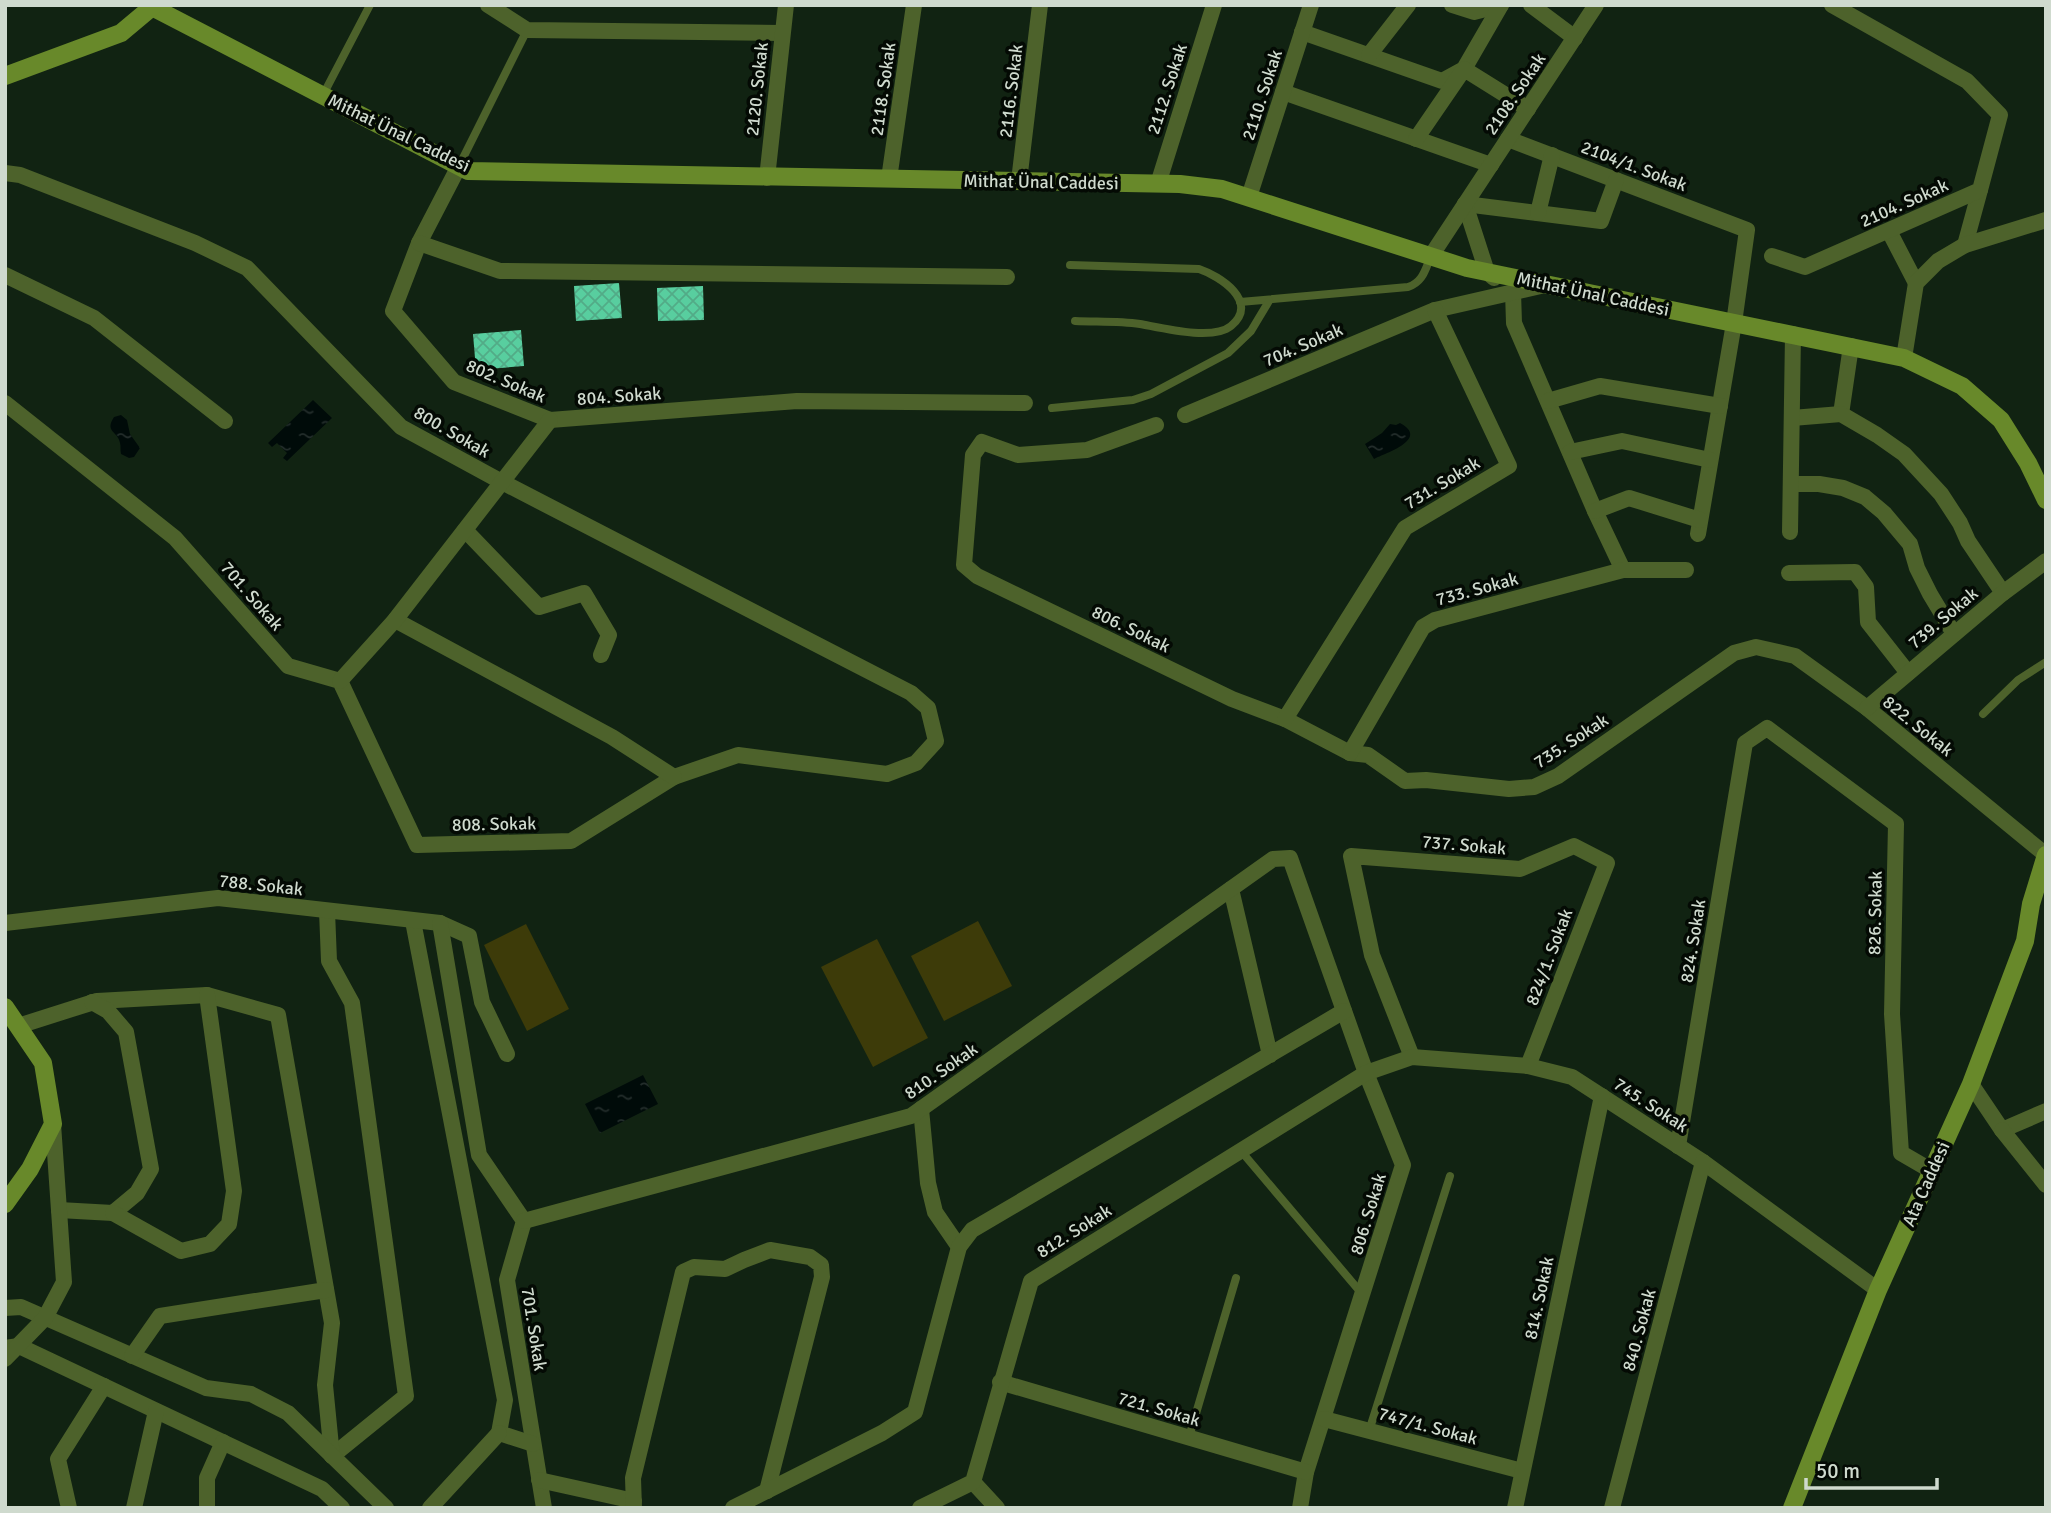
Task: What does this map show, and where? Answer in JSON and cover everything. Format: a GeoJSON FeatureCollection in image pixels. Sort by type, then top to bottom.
{"type":"FeatureCollection","features":[{"type":"Feature","properties":{"kind":"main road","name":"Mithat Ünal Caddesi"},"geometry":{"type":"LineString","coordinates":[[5,76],[121,33],[152,6],[468,171],[1158,184],[1222,188],[1487,272],[1904,358],[1962,386],[2001,420],[2028,463],[2046,500]]}},
{"type":"Feature","properties":{"kind":"main road","name":"Ata Caddesi"},"geometry":{"type":"LineString","coordinates":[[1792,1508],[1878,1290],[1971,1084],[2025,941],[2031,904],[2046,855]]}},
{"type":"Feature","properties":{"kind":"main road"},"geometry":{"type":"LineString","coordinates":[[2025,941],[2046,905]]}},
{"type":"Feature","properties":{"kind":"main road"},"geometry":{"type":"LineString","coordinates":[[5,1007],[43,1063],[53,1124],[30,1169],[5,1204]]}},
{"type":"Feature","properties":{"kind":"street"},"geometry":{"type":"LineString","coordinates":[[488,5],[527,30],[782,33]]}},
{"type":"Feature","properties":{"kind":"street","name":"2120. Sokak"},"geometry":{"type":"LineString","coordinates":[[768,178],[786,5]]}},
{"type":"Feature","properties":{"kind":"street","name":"2118. Sokak"},"geometry":{"type":"LineString","coordinates":[[890,179],[914,5]]}},
{"type":"Feature","properties":{"kind":"street","name":"2116. Sokak"},"geometry":{"type":"LineString","coordinates":[[1020,181],[1040,5]]}},
{"type":"Feature","properties":{"kind":"street","name":"2112. Sokak"},"geometry":{"type":"LineString","coordinates":[[1158,184],[1214,5]]}},
{"type":"Feature","properties":{"kind":"street","name":"2110. Sokak"},"geometry":{"type":"LineString","coordinates":[[1248,197],[1311,5]]}},
{"type":"Feature","properties":{"kind":"street"},"geometry":{"type":"LineString","coordinates":[[1369,55],[1408,5]]}},
{"type":"Feature","properties":{"kind":"street"},"geometry":{"type":"LineString","coordinates":[[1451,5],[1474,12],[1501,5]]}},
{"type":"Feature","properties":{"kind":"street"},"geometry":{"type":"LineString","coordinates":[[1416,139],[1464,69],[1501,5]]}},
{"type":"Feature","properties":{"kind":"street"},"geometry":{"type":"LineString","coordinates":[[1531,5],[1574,38]]}},
{"type":"Feature","properties":{"kind":"street","name":"2108. Sokak"},"geometry":{"type":"LineString","coordinates":[[1431,256],[1596,5]]}},
{"type":"Feature","properties":{"kind":"street"},"geometry":{"type":"LineString","coordinates":[[1832,5],[1967,81],[2000,115],[1965,245]]}},
{"type":"Feature","properties":{"kind":"street"},"geometry":{"type":"LineString","coordinates":[[1303,32],[1442,81],[1464,69]]}},
{"type":"Feature","properties":{"kind":"street"},"geometry":{"type":"LineString","coordinates":[[1464,69],[1528,109]]}},
{"type":"Feature","properties":{"kind":"street"},"geometry":{"type":"LineString","coordinates":[[1283,92],[1491,165]]}},
{"type":"Feature","properties":{"kind":"street","name":"2104/1. Sokak"},"geometry":{"type":"LineString","coordinates":[[1508,139],[1747,230],[1734,323]]}},
{"type":"Feature","properties":{"kind":"street"},"geometry":{"type":"LineString","coordinates":[[1538,213],[1552,155]]}},
{"type":"Feature","properties":{"kind":"street"},"geometry":{"type":"LineString","coordinates":[[459,166],[419,243],[500,271],[1007,277]]}},
{"type":"Feature","properties":{"kind":"street","name":"800. Sokak"},"geometry":{"type":"LineString","coordinates":[[5,173],[20,175],[195,243],[247,268],[401,427],[911,693],[928,708],[936,741],[916,763],[887,774],[738,755],[674,777]]}},
{"type":"Feature","properties":{"kind":"street"},"geometry":{"type":"LineString","coordinates":[[1616,180],[1601,221],[1465,204],[1487,272],[1513,292],[1514,323],[1623,570]]}},
{"type":"Feature","properties":{"kind":"street","name":"2104. Sokak"},"geometry":{"type":"LineString","coordinates":[[1772,256],[1805,267],[1980,190]]}},
{"type":"Feature","properties":{"kind":"street"},"geometry":{"type":"LineString","coordinates":[[1904,358],[1916,283],[1938,261],[1965,245],[2046,220]]}},
{"type":"Feature","properties":{"kind":"street"},"geometry":{"type":"LineString","coordinates":[[1889,231],[1916,283]]}},
{"type":"Feature","properties":{"kind":"street","name":"802. Sokak"},"geometry":{"type":"LineString","coordinates":[[419,243],[393,311],[454,382],[550,420]]}},
{"type":"Feature","properties":{"kind":"street"},"geometry":{"type":"LineString","coordinates":[[5,275],[94,317],[225,421]]}},
{"type":"Feature","properties":{"kind":"street","name":"704. Sokak"},"geometry":{"type":"LineString","coordinates":[[1185,415],[1435,310],[1545,285]]}},
{"type":"Feature","properties":{"kind":"street","name":"731. Sokak"},"geometry":{"type":"LineString","coordinates":[[1285,719],[1405,528],[1509,466],[1435,310]]}},
{"type":"Feature","properties":{"kind":"street"},"geometry":{"type":"LineString","coordinates":[[1595,511],[1629,499],[1699,527],[1734,323]]}},
{"type":"Feature","properties":{"kind":"street"},"geometry":{"type":"LineString","coordinates":[[1790,532],[1793,334]]}},
{"type":"Feature","properties":{"kind":"street"},"geometry":{"type":"LineString","coordinates":[[1841,414],[1851,346]]}},
{"type":"Feature","properties":{"kind":"street"},"geometry":{"type":"LineString","coordinates":[[1548,401],[1600,386],[1720,406]]}},
{"type":"Feature","properties":{"kind":"street","name":"804. Sokak"},"geometry":{"type":"LineString","coordinates":[[550,420],[797,401],[1025,403]]}},
{"type":"Feature","properties":{"kind":"street","name":"701. Sokak"},"geometry":{"type":"LineString","coordinates":[[5,403],[175,538],[288,666],[340,681]]}},
{"type":"Feature","properties":{"kind":"street"},"geometry":{"type":"LineString","coordinates":[[1792,418],[1841,414],[1904,454],[1941,494],[2003,593]]}},
{"type":"Feature","properties":{"kind":"street"},"geometry":{"type":"LineString","coordinates":[[340,681],[395,620],[550,420]]}},
{"type":"Feature","properties":{"kind":"street","name":"806. Sokak"},"geometry":{"type":"LineString","coordinates":[[1156,425],[1087,450],[1017,454],[982,442],[973,455],[964,565],[989,582],[1232,699],[1285,719],[1350,753]]}},
{"type":"Feature","properties":{"kind":"street"},"geometry":{"type":"LineString","coordinates":[[1570,452],[1622,442],[1710,460]]}},
{"type":"Feature","properties":{"kind":"street"},"geometry":{"type":"LineString","coordinates":[[1791,484],[1819,484],[1843,488],[1865,498],[1884,513],[1910,544],[1917,568],[1954,634]]}},
{"type":"Feature","properties":{"kind":"street"},"geometry":{"type":"LineString","coordinates":[[465,530],[539,607],[584,593],[608,635],[601,655]]}},
{"type":"Feature","properties":{"kind":"street","name":"739. Sokak"},"geometry":{"type":"LineString","coordinates":[[1867,708],[2003,593],[2046,561]]}},
{"type":"Feature","properties":{"kind":"street","name":"733. Sokak"},"geometry":{"type":"LineString","coordinates":[[1350,753],[1423,627],[1435,620],[1623,570],[1686,570]]}},
{"type":"Feature","properties":{"kind":"street"},"geometry":{"type":"LineString","coordinates":[[1790,573],[1855,572],[1866,587],[1868,622],[1908,673]]}},
{"type":"Feature","properties":{"kind":"street"},"geometry":{"type":"LineString","coordinates":[[395,620],[612,737],[674,777]]}},
{"type":"Feature","properties":{"kind":"street","name":"735. Sokak"},"geometry":{"type":"LineString","coordinates":[[1350,753],[1368,755],[1405,781],[1426,780],[1509,789],[1534,787],[1558,776],[1734,653],[1755,647]]}},
{"type":"Feature","properties":{"kind":"street","name":"822. Sokak"},"geometry":{"type":"LineString","coordinates":[[1755,647],[1795,656],[1867,708],[2046,855]]}},
{"type":"Feature","properties":{"kind":"street","name":"808. Sokak"},"geometry":{"type":"LineString","coordinates":[[340,681],[417,845],[571,841],[674,777]]}},
{"type":"Feature","properties":{"kind":"street","name":"826. Sokak"},"geometry":{"type":"LineString","coordinates":[[1745,743],[1767,728],[1896,824],[1892,1014],[1901,1153],[1932,1171]]}},
{"type":"Feature","properties":{"kind":"street","name":"824. Sokak"},"geometry":{"type":"LineString","coordinates":[[1678,1146],[1745,743]]}},
{"type":"Feature","properties":{"kind":"street","name":"737. Sokak"},"geometry":{"type":"LineString","coordinates":[[1412,1057],[1372,955],[1351,856],[1520,869],[1574,846],[1607,863]]}},
{"type":"Feature","properties":{"kind":"street","name":"806. Sokak"},"geometry":{"type":"LineString","coordinates":[[1290,858],[1367,1073],[1404,1165],[1307,1472],[1300,1508]]}},
{"type":"Feature","properties":{"kind":"street","name":"810. Sokak"},"geometry":{"type":"LineString","coordinates":[[524,1221],[911,1116],[1273,859],[1290,858]]}},
{"type":"Feature","properties":{"kind":"street","name":"824/1. Sokak"},"geometry":{"type":"LineString","coordinates":[[1528,1066],[1607,863]]}},
{"type":"Feature","properties":{"kind":"street"},"geometry":{"type":"LineString","coordinates":[[1231,889],[1270,1055]]}},
{"type":"Feature","properties":{"kind":"street","name":"788. Sokak"},"geometry":{"type":"LineString","coordinates":[[5,923],[218,898],[440,923],[470,936],[482,1002],[507,1054]]}},
{"type":"Feature","properties":{"kind":"street"},"geometry":{"type":"LineString","coordinates":[[327,911],[329,961],[352,1003],[407,1396],[332,1456]]}},
{"type":"Feature","properties":{"kind":"street"},"geometry":{"type":"LineString","coordinates":[[413,921],[505,1400],[499,1433],[430,1508]]}},
{"type":"Feature","properties":{"kind":"street"},"geometry":{"type":"LineString","coordinates":[[440,923],[479,1155],[524,1221]]}},
{"type":"Feature","properties":{"kind":"street"},"geometry":{"type":"LineString","coordinates":[[18,1026],[92,1002],[207,995],[278,1015],[332,1323],[325,1385],[332,1456]]}},
{"type":"Feature","properties":{"kind":"street"},"geometry":{"type":"LineString","coordinates":[[59,1210],[113,1213],[181,1251],[211,1244],[229,1224],[234,1191],[207,995]]}},
{"type":"Feature","properties":{"kind":"street"},"geometry":{"type":"LineString","coordinates":[[92,1002],[108,1011],[125,1032],[151,1169],[137,1193],[113,1213]]}},
{"type":"Feature","properties":{"kind":"street"},"geometry":{"type":"LineString","coordinates":[[733,1508],[882,1433],[915,1412],[959,1247],[972,1230],[1344,1011]]}},
{"type":"Feature","properties":{"kind":"street","name":"745. Sokak"},"geometry":{"type":"LineString","coordinates":[[1367,1073],[1412,1057],[1528,1066],[1572,1077],[1703,1161],[1878,1290]]}},
{"type":"Feature","properties":{"kind":"street","name":"812. Sokak"},"geometry":{"type":"LineString","coordinates":[[973,1482],[1031,1281],[1367,1073]]}},
{"type":"Feature","properties":{"kind":"street"},"geometry":{"type":"LineString","coordinates":[[1971,1084],[2002,1130],[2046,1185]]}},
{"type":"Feature","properties":{"kind":"street","name":"814. Sokak"},"geometry":{"type":"LineString","coordinates":[[1515,1508],[1602,1096]]}},
{"type":"Feature","properties":{"kind":"street"},"geometry":{"type":"LineString","coordinates":[[921,1109],[928,1183],[934,1212],[959,1247]]}},
{"type":"Feature","properties":{"kind":"street"},"geometry":{"type":"LineString","coordinates":[[2002,1130],[2046,1111]]}},
{"type":"Feature","properties":{"kind":"street"},"geometry":{"type":"LineString","coordinates":[[5,1359],[12,1347],[45,1318],[64,1282],[53,1124]]}},
{"type":"Feature","properties":{"kind":"street","name":"840. Sokak"},"geometry":{"type":"LineString","coordinates":[[1612,1508],[1703,1161]]}},
{"type":"Feature","properties":{"kind":"street","name":"701. Sokak"},"geometry":{"type":"LineString","coordinates":[[524,1221],[507,1280],[544,1508]]}},
{"type":"Feature","properties":{"kind":"street"},"geometry":{"type":"LineString","coordinates":[[539,1480],[634,1504],[633,1478],[683,1272],[694,1267],[725,1269],[770,1251],[810,1257],[821,1265],[822,1277],[767,1491]]}},
{"type":"Feature","properties":{"kind":"street"},"geometry":{"type":"LineString","coordinates":[[132,1356],[160,1317],[327,1290]]}},
{"type":"Feature","properties":{"kind":"street"},"geometry":{"type":"LineString","coordinates":[[5,1308],[21,1307],[206,1388],[251,1394],[288,1413],[386,1508]]}},
{"type":"Feature","properties":{"kind":"street"},"geometry":{"type":"LineString","coordinates":[[12,1347],[104,1386],[323,1489],[342,1508]]}},
{"type":"Feature","properties":{"kind":"street","name":"721. Sokak"},"geometry":{"type":"LineString","coordinates":[[1000,1382],[1307,1472]]}},
{"type":"Feature","properties":{"kind":"street"},"geometry":{"type":"LineString","coordinates":[[69,1508],[58,1459],[104,1386]]}},
{"type":"Feature","properties":{"kind":"street"},"geometry":{"type":"LineString","coordinates":[[134,1508],[156,1411]]}},
{"type":"Feature","properties":{"kind":"street","name":"747/1. Sokak"},"geometry":{"type":"LineString","coordinates":[[1324,1419],[1522,1471]]}},
{"type":"Feature","properties":{"kind":"street"},"geometry":{"type":"LineString","coordinates":[[499,1433],[533,1444]]}},
{"type":"Feature","properties":{"kind":"street"},"geometry":{"type":"LineString","coordinates":[[206,1508],[206,1478],[223,1442]]}},
{"type":"Feature","properties":{"kind":"street"},"geometry":{"type":"LineString","coordinates":[[920,1508],[973,1482],[996,1507]]}},
{"type":"Feature","properties":{"kind":"lane"},"geometry":{"type":"LineString","coordinates":[[323,95],[370,5]]}},
{"type":"Feature","properties":{"kind":"lane"},"geometry":{"type":"LineString","coordinates":[[459,166],[527,30]]}},
{"type":"Feature","properties":{"kind":"lane"},"geometry":{"type":"LineString","coordinates":[[1240,302],[1412,286],[1422,278],[1431,256]]}},
{"type":"Feature","properties":{"kind":"lane"},"geometry":{"type":"LineString","coordinates":[[1070,265],[1199,269],[1225,282],[1235,291],[1240,302],[1236,321],[1219,331],[1182,332],[1139,324],[1075,321]]}},
{"type":"Feature","properties":{"kind":"lane"},"geometry":{"type":"LineString","coordinates":[[1052,408],[1133,400],[1151,394],[1228,353],[1251,331],[1269,301]]}},
{"type":"Feature","properties":{"kind":"lane"},"geometry":{"type":"LineString","coordinates":[[1983,714],[2018,680],[2046,662]]}},
{"type":"Feature","properties":{"kind":"lane"},"geometry":{"type":"LineString","coordinates":[[1241,1151],[1363,1295]]}},
{"type":"Feature","properties":{"kind":"lane"},"geometry":{"type":"LineString","coordinates":[[1369,1431],[1450,1176]]}},
{"type":"Feature","properties":{"kind":"lane"},"geometry":{"type":"LineString","coordinates":[[1189,1437],[1236,1278]]}},
{"type":"Feature","properties":{"kind":"shaded area"},"geometry":{"type":"Polygon","coordinates":[[[978,921],[1012,986],[944,1021],[911,956],[978,921]]]}},
{"type":"Feature","properties":{"kind":"shaded area"},"geometry":{"type":"Polygon","coordinates":[[[526,924],[569,1009],[527,1031],[484,945],[526,924]]]}},
{"type":"Feature","properties":{"kind":"shaded area"},"geometry":{"type":"Polygon","coordinates":[[[877,939],[928,1038],[873,1067],[821,967],[877,939]]]}},
{"type":"Feature","properties":{"kind":"water"},"geometry":{"type":"Polygon","coordinates":[[[313,400],[332,418],[287,461],[283,458],[287,453],[277,443],[272,447],[268,443],[313,400]]]}},
{"type":"Feature","properties":{"kind":"water"},"geometry":{"type":"Polygon","coordinates":[[[121,415],[127,420],[130,434],[140,448],[134,457],[121,454],[119,439],[110,426],[114,417],[121,415]]]}},
{"type":"Feature","properties":{"kind":"water"},"geometry":{"type":"Polygon","coordinates":[[[1400,423],[1408,429],[1408,440],[1374,459],[1365,444],[1390,424],[1400,423]]]}},
{"type":"Feature","properties":{"kind":"water"},"geometry":{"type":"Polygon","coordinates":[[[643,1075],[658,1104],[600,1133],[585,1104],[643,1075]]]}},
{"type":"Feature","properties":{"kind":"building"},"geometry":{"type":"Polygon","coordinates":[[[619,283],[622,318],[576,321],[574,286],[619,283]]]}},
{"type":"Feature","properties":{"kind":"building"},"geometry":{"type":"Polygon","coordinates":[[[703,286],[704,320],[658,321],[657,288],[703,286]]]}},
{"type":"Feature","properties":{"kind":"building"},"geometry":{"type":"Polygon","coordinates":[[[521,330],[524,366],[476,370],[473,334],[521,330]]]}}]}
